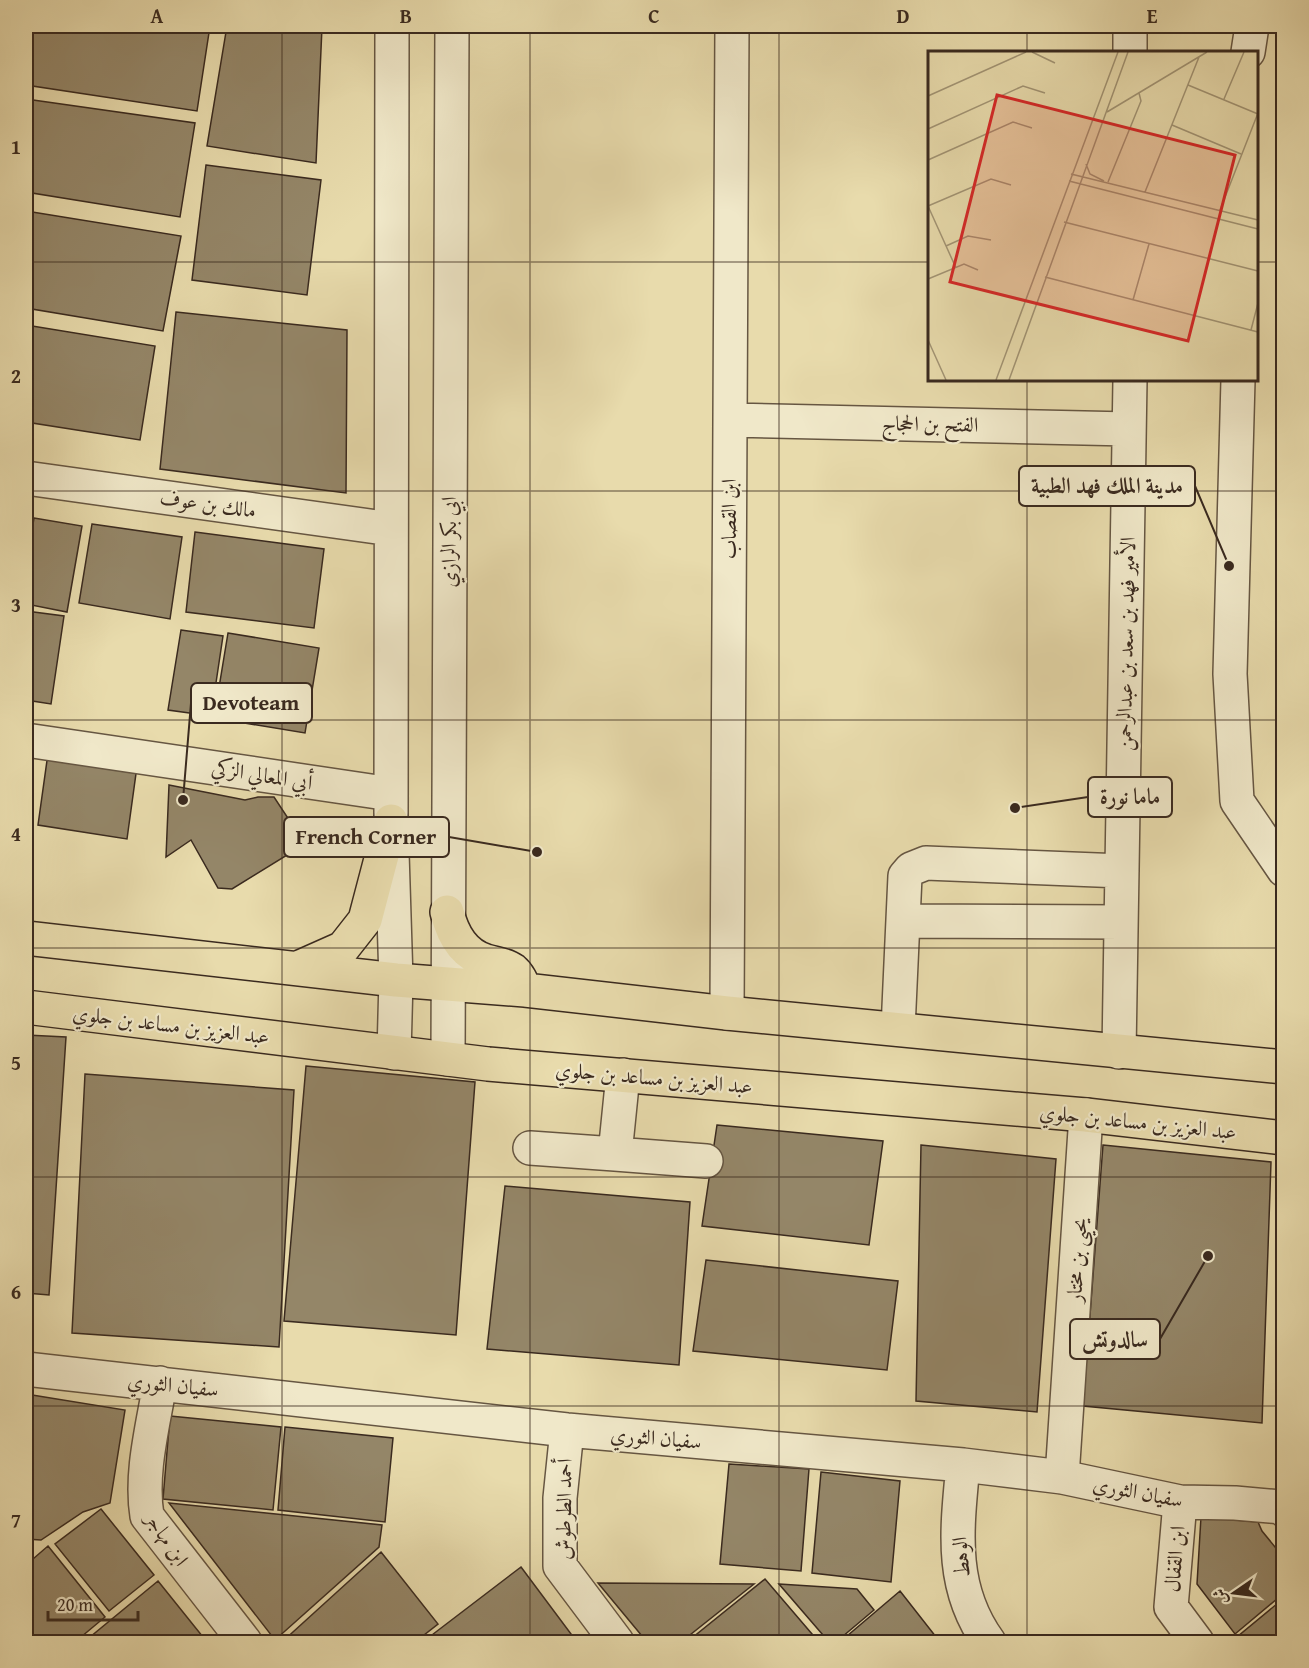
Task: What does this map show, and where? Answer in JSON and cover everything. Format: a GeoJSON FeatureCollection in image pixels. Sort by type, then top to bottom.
{"type":"FeatureCollection","features":[{"type":"Feature","properties":{"kind":"main road"},"geometry":{"type":"LineString","coordinates":[[298,968],[343,948],[365,920],[391,808]]}},
{"type":"Feature","properties":{"kind":"main road"},"geometry":{"type":"LineString","coordinates":[[447,912],[451,927],[464,946],[483,960],[512,969],[520,978],[525,990]]}},
{"type":"Feature","properties":{"kind":"main road"},"geometry":{"type":"LineString","coordinates":[[26,938],[150,954],[396,980],[525,990],[727,1013],[1284,1067]]}},
{"type":"Feature","properties":{"kind":"main road","name":"عبد العزيز بن مساعد بن جلوي"},"geometry":{"type":"LineString","coordinates":[[26,1007],[448,1059],[1086,1115],[1284,1138]]}},
{"type":"Feature","properties":{"kind":"street"},"geometry":{"type":"LineString","coordinates":[[392,26],[391,808],[396,980],[394,1053]]}},
{"type":"Feature","properties":{"kind":"street","name":"ابي بكر الرازي"},"geometry":{"type":"LineString","coordinates":[[448,1059],[452,26]]}},
{"type":"Feature","properties":{"kind":"street","name":"ابن القصاب"},"geometry":{"type":"LineString","coordinates":[[727,1013],[732,26]]}},
{"type":"Feature","properties":{"kind":"street"},"geometry":{"type":"LineString","coordinates":[[1130,26],[1130,51]]}},
{"type":"Feature","properties":{"kind":"street"},"geometry":{"type":"LineString","coordinates":[[1248,51],[1252,26]]}},
{"type":"Feature","properties":{"kind":"street","name":"الأمير فهد بن سعد بن عبدالرحمن"},"geometry":{"type":"LineString","coordinates":[[1119,1052],[1130,381]]}},
{"type":"Feature","properties":{"kind":"street"},"geometry":{"type":"LineString","coordinates":[[1238,381],[1230,674],[1238,801],[1284,870]]}},
{"type":"Feature","properties":{"kind":"street","name":"الفتح بن الحجاج"},"geometry":{"type":"LineString","coordinates":[[730,420],[1130,429]]}},
{"type":"Feature","properties":{"kind":"street","name":"مالك بن عوف"},"geometry":{"type":"LineString","coordinates":[[26,478],[392,529]]}},
{"type":"Feature","properties":{"kind":"street","name":"أبي المعالي الزكي"},"geometry":{"type":"LineString","coordinates":[[26,740],[391,808]]}},
{"type":"Feature","properties":{"kind":"street"},"geometry":{"type":"LineString","coordinates":[[898,1029],[905,876],[911,869],[926,863],[1122,871]]}},
{"type":"Feature","properties":{"kind":"street"},"geometry":{"type":"LineString","coordinates":[[903,921],[1121,922]]}},
{"type":"Feature","properties":{"kind":"street"},"geometry":{"type":"LineString","coordinates":[[615,1154],[623,1075]]}},
{"type":"Feature","properties":{"kind":"street","name":"يحيى بن مختار"},"geometry":{"type":"LineString","coordinates":[[1062,1477],[1086,1115]]}},
{"type":"Feature","properties":{"kind":"street"},"geometry":{"type":"LineString","coordinates":[[530,1148],[706,1161]]}},
{"type":"Feature","properties":{"kind":"street","name":"سفيان الثوري"},"geometry":{"type":"LineString","coordinates":[[26,1369],[567,1430],[963,1465],[1062,1477],[1180,1502],[1235,1503],[1281,1507],[1284,1510]]}},
{"type":"Feature","properties":{"kind":"street","name":"ابن مهاجر"},"geometry":{"type":"LineString","coordinates":[[160,1383],[149,1447],[144,1500],[147,1516],[245,1642]]}},
{"type":"Feature","properties":{"kind":"street","name":"أحمد الطرطوش"},"geometry":{"type":"LineString","coordinates":[[567,1430],[560,1498],[560,1566],[617,1642]]}},
{"type":"Feature","properties":{"kind":"street","name":"الوهط"},"geometry":{"type":"LineString","coordinates":[[963,1465],[958,1511],[958,1570],[977,1625],[989,1642]]}},
{"type":"Feature","properties":{"kind":"street","name":"ابن القفال"},"geometry":{"type":"LineString","coordinates":[[1180,1502],[1171,1607],[1197,1642]]}},
{"type":"Feature","properties":{"kind":"building"},"geometry":{"type":"Polygon","coordinates":[[[26,26],[210,26],[197,111],[26,85],[26,26]]]}},
{"type":"Feature","properties":{"kind":"building"},"geometry":{"type":"Polygon","coordinates":[[[227,26],[322,27],[316,163],[207,146],[227,26]]]}},
{"type":"Feature","properties":{"kind":"building"},"geometry":{"type":"Polygon","coordinates":[[[26,99],[195,123],[180,217],[26,192],[26,99]]]}},
{"type":"Feature","properties":{"kind":"building"},"geometry":{"type":"Polygon","coordinates":[[[206,165],[321,180],[307,295],[192,280],[206,165]]]}},
{"type":"Feature","properties":{"kind":"building"},"geometry":{"type":"Polygon","coordinates":[[[26,211],[181,236],[163,331],[26,308],[26,211]]]}},
{"type":"Feature","properties":{"kind":"building"},"geometry":{"type":"Polygon","coordinates":[[[176,312],[347,330],[346,493],[160,469],[176,312]]]}},
{"type":"Feature","properties":{"kind":"building"},"geometry":{"type":"Polygon","coordinates":[[[26,325],[155,346],[140,440],[26,422],[26,325]]]}},
{"type":"Feature","properties":{"kind":"building"},"geometry":{"type":"Polygon","coordinates":[[[34,518],[82,526],[67,612],[26,604],[26,568],[34,518]]]}},
{"type":"Feature","properties":{"kind":"building"},"geometry":{"type":"Polygon","coordinates":[[[92,524],[182,537],[170,619],[79,603],[92,524]]]}},
{"type":"Feature","properties":{"kind":"building"},"geometry":{"type":"Polygon","coordinates":[[[195,532],[324,549],[314,628],[186,612],[195,532]]]}},
{"type":"Feature","properties":{"kind":"building"},"geometry":{"type":"Polygon","coordinates":[[[26,611],[64,616],[51,704],[26,700],[26,611]]]}},
{"type":"Feature","properties":{"kind":"building"},"geometry":{"type":"Polygon","coordinates":[[[181,630],[223,636],[211,716],[168,710],[181,630]]]}},
{"type":"Feature","properties":{"kind":"building"},"geometry":{"type":"Polygon","coordinates":[[[228,633],[319,648],[305,733],[214,718],[228,633]]]}},
{"type":"Feature","properties":{"kind":"building"},"geometry":{"type":"Polygon","coordinates":[[[50,739],[138,759],[127,839],[38,825],[50,739]]]}},
{"type":"Feature","properties":{"kind":"building"},"geometry":{"type":"Polygon","coordinates":[[[169,785],[245,800],[274,797],[305,844],[232,889],[218,888],[191,840],[166,857],[169,785]]]}},
{"type":"Feature","properties":{"kind":"building"},"geometry":{"type":"Polygon","coordinates":[[[26,1035],[66,1037],[49,1295],[26,1293],[26,1035]]]}},
{"type":"Feature","properties":{"kind":"building"},"geometry":{"type":"Polygon","coordinates":[[[306,1066],[475,1082],[456,1335],[284,1321],[306,1066]]]}},
{"type":"Feature","properties":{"kind":"building"},"geometry":{"type":"Polygon","coordinates":[[[85,1074],[294,1090],[279,1347],[72,1333],[85,1074]]]}},
{"type":"Feature","properties":{"kind":"building"},"geometry":{"type":"Polygon","coordinates":[[[717,1125],[883,1141],[869,1245],[702,1226],[717,1125]]]}},
{"type":"Feature","properties":{"kind":"building"},"geometry":{"type":"Polygon","coordinates":[[[921,1145],[1056,1159],[1037,1412],[916,1401],[921,1145]]]}},
{"type":"Feature","properties":{"kind":"building"},"geometry":{"type":"Polygon","coordinates":[[[1103,1145],[1271,1162],[1262,1423],[1083,1406],[1103,1145]]]}},
{"type":"Feature","properties":{"kind":"building"},"geometry":{"type":"Polygon","coordinates":[[[505,1186],[690,1202],[679,1365],[487,1349],[505,1186]]]}},
{"type":"Feature","properties":{"kind":"building"},"geometry":{"type":"Polygon","coordinates":[[[706,1260],[898,1281],[887,1370],[693,1351],[706,1260]]]}},
{"type":"Feature","properties":{"kind":"building"},"geometry":{"type":"Polygon","coordinates":[[[26,1394],[125,1410],[110,1503],[83,1512],[41,1540],[26,1539],[26,1394]]]}},
{"type":"Feature","properties":{"kind":"building"},"geometry":{"type":"Polygon","coordinates":[[[170,1416],[281,1427],[273,1510],[163,1499],[170,1416]]]}},
{"type":"Feature","properties":{"kind":"building"},"geometry":{"type":"Polygon","coordinates":[[[285,1427],[393,1438],[385,1522],[278,1510],[285,1427]]]}},
{"type":"Feature","properties":{"kind":"building"},"geometry":{"type":"Polygon","coordinates":[[[729,1464],[809,1469],[801,1571],[720,1564],[729,1464]]]}},
{"type":"Feature","properties":{"kind":"building"},"geometry":{"type":"Polygon","coordinates":[[[821,1472],[900,1481],[891,1582],[812,1573],[821,1472]]]}},
{"type":"Feature","properties":{"kind":"building"},"geometry":{"type":"Polygon","coordinates":[[[169,1503],[382,1525],[379,1547],[275,1640],[169,1503]]]}},
{"type":"Feature","properties":{"kind":"building"},"geometry":{"type":"Polygon","coordinates":[[[101,1509],[154,1575],[109,1611],[55,1544],[101,1509]]]}},
{"type":"Feature","properties":{"kind":"building"},"geometry":{"type":"Polygon","coordinates":[[[1201,1517],[1258,1522],[1262,1531],[1284,1558],[1284,1593],[1235,1634],[1197,1584],[1201,1517]]]}},
{"type":"Feature","properties":{"kind":"building"},"geometry":{"type":"Polygon","coordinates":[[[48,1546],[105,1617],[75,1642],[39,1642],[26,1626],[26,1565],[48,1546]]]}},
{"type":"Feature","properties":{"kind":"building"},"geometry":{"type":"Polygon","coordinates":[[[381,1552],[438,1624],[415,1642],[282,1642],[381,1552]]]}},
{"type":"Feature","properties":{"kind":"building"},"geometry":{"type":"Polygon","coordinates":[[[521,1567],[577,1642],[432,1642],[428,1638],[521,1567]]]}},
{"type":"Feature","properties":{"kind":"building"},"geometry":{"type":"Polygon","coordinates":[[[765,1579],[817,1642],[687,1642],[765,1579]]]}},
{"type":"Feature","properties":{"kind":"building"},"geometry":{"type":"Polygon","coordinates":[[[158,1581],[207,1642],[84,1642],[158,1581]]]}},
{"type":"Feature","properties":{"kind":"building"},"geometry":{"type":"Polygon","coordinates":[[[598,1583],[754,1584],[681,1642],[647,1642],[598,1583]]]}},
{"type":"Feature","properties":{"kind":"building"},"geometry":{"type":"Polygon","coordinates":[[[779,1584],[857,1589],[874,1610],[836,1642],[829,1642],[779,1584]]]}},
{"type":"Feature","properties":{"kind":"building"},"geometry":{"type":"Polygon","coordinates":[[[900,1591],[940,1642],[840,1642],[900,1591]]]}},
{"type":"Feature","properties":{"kind":"building"},"geometry":{"type":"Polygon","coordinates":[[[1284,1598],[1284,1642],[1240,1642],[1237,1637],[1284,1598]]]}},
{"type":"Feature","properties":{"kind":"place","name":"مدينة الملك فهد الطبية"},"geometry":{"type":"Point","coordinates":[1229,566]}},
{"type":"Feature","properties":{"kind":"place","name":"Devoteam"},"geometry":{"type":"Point","coordinates":[183,800]}},
{"type":"Feature","properties":{"kind":"place","name":"ماما نورة"},"geometry":{"type":"Point","coordinates":[1015,808]}},
{"type":"Feature","properties":{"kind":"place","name":"French Corner"},"geometry":{"type":"Point","coordinates":[537,852]}},
{"type":"Feature","properties":{"kind":"place","name":"سالدوتش"},"geometry":{"type":"Point","coordinates":[1208,1256]}}]}
